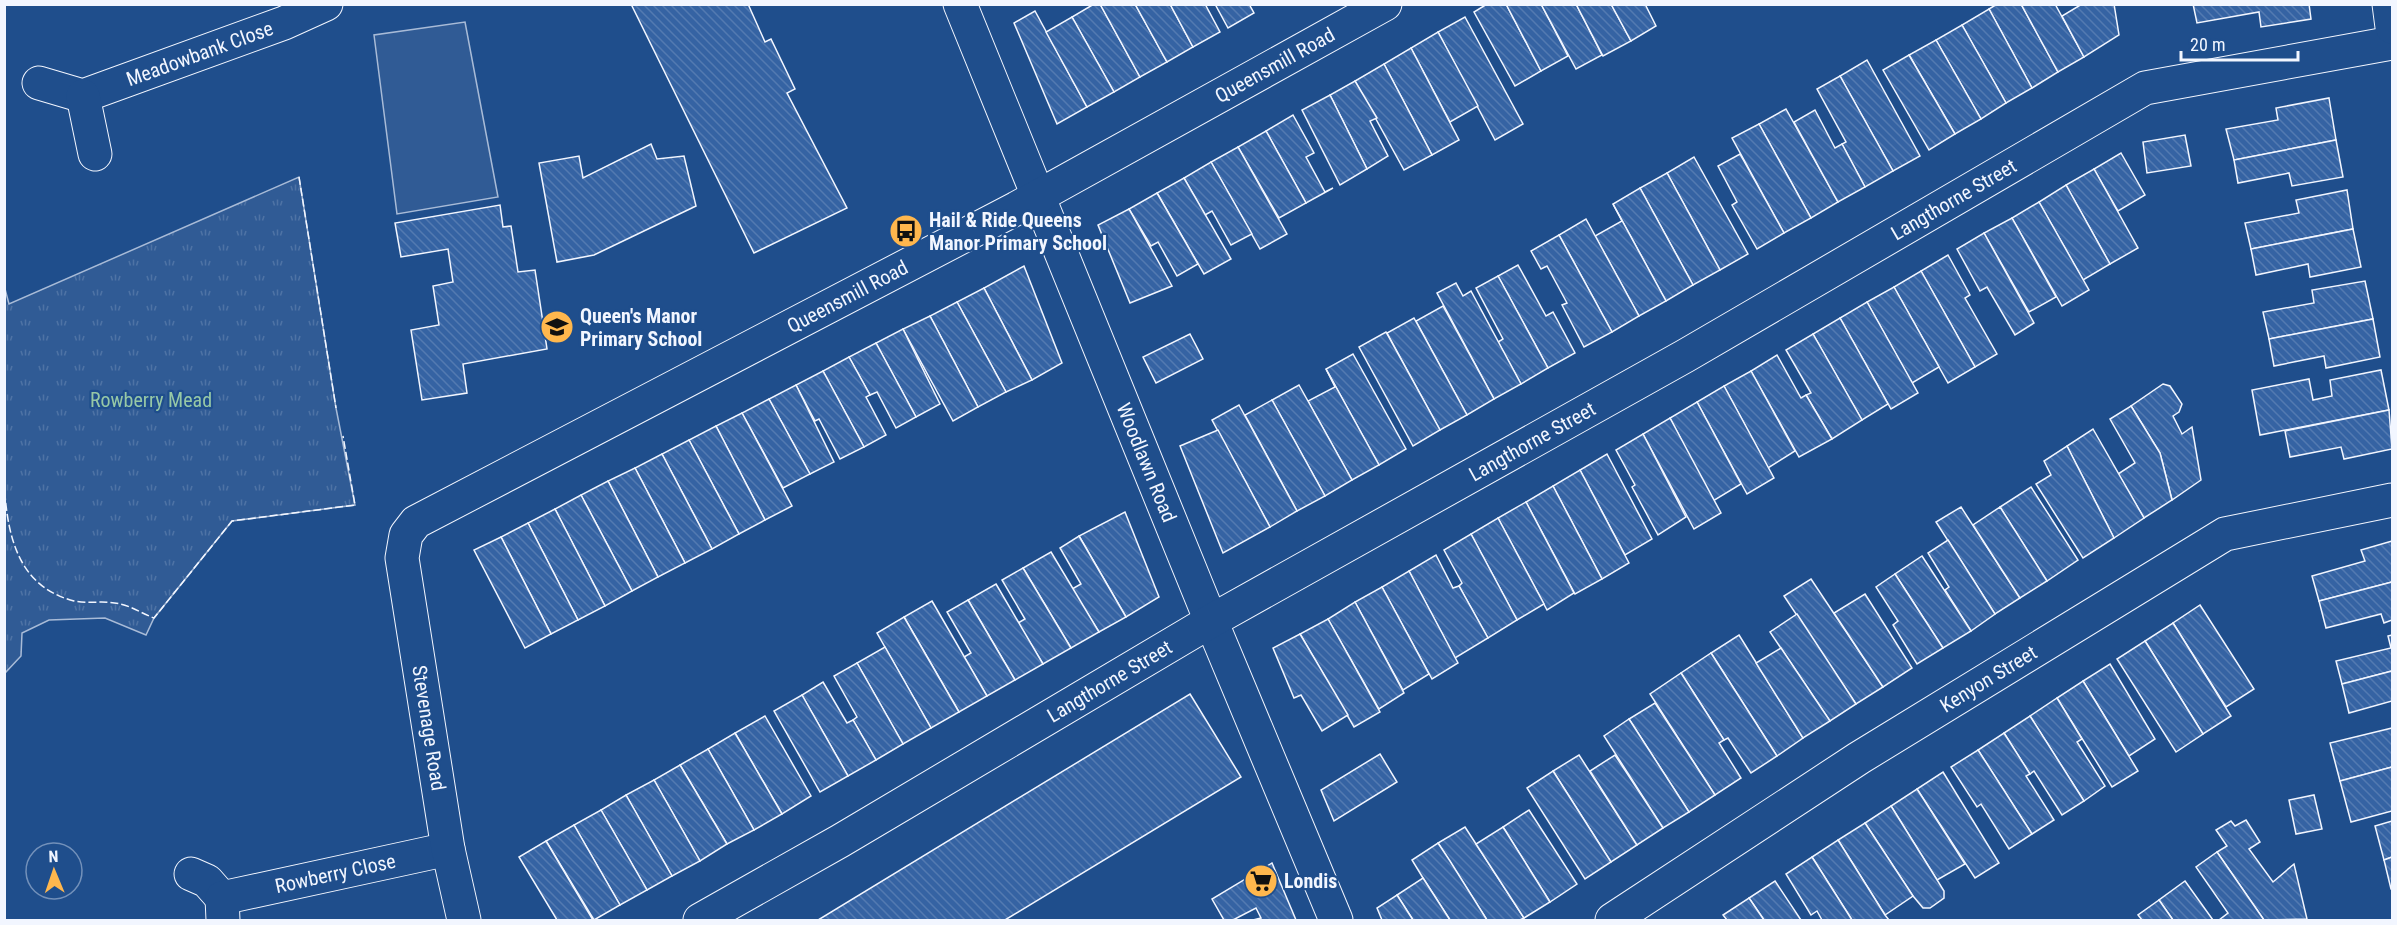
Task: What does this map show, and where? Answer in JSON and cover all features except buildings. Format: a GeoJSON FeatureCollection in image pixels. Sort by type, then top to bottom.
{"type":"FeatureCollection","features":[{"type":"Feature","properties":{"kind":"street","name":"Woodlawn Road"},"geometry":{"type":"LineString","coordinates":[[960,4],[1211,621],[1336,921]]}},
{"type":"Feature","properties":{"kind":"street","name":"Queensmill Road"},"geometry":{"type":"LineString","coordinates":[[406,535],[416,522],[432,512],[1037,196],[1385,4]]}},
{"type":"Feature","properties":{"kind":"street"},"geometry":{"type":"LineString","coordinates":[[2389,4],[2392,27]]}},
{"type":"Feature","properties":{"kind":"street","name":"Meadowbank Close"},"geometry":{"type":"LineString","coordinates":[[83,96],[321,7]]}},
{"type":"Feature","properties":{"kind":"street","name":"Langthorne Street"},"geometry":{"type":"LineString","coordinates":[[700,921],[840,842],[1211,621],[1685,356],[2145,88],[2392,43]]}},
{"type":"Feature","properties":{"kind":"street"},"geometry":{"type":"LineString","coordinates":[[39,83],[83,96],[95,154]]}},
{"type":"Feature","properties":{"kind":"street","name":"Kenyon Street"},"geometry":{"type":"LineString","coordinates":[[1612,921],[1859,758],[2225,534],[2392,500]]}},
{"type":"Feature","properties":{"kind":"street","name":"Stevenage Road"},"geometry":{"type":"LineString","coordinates":[[406,535],[402,558],[448,849],[464,921]]}},
{"type":"Feature","properties":{"kind":"street","name":"Rowberry Close"},"geometry":{"type":"LineString","coordinates":[[191,874],[207,881],[223,909],[448,849]]}},
{"type":"Feature","properties":{"kind":"shaded area"},"geometry":{"type":"Polygon","coordinates":[[[465,22],[498,197],[397,214],[374,35],[465,22]]]}},
{"type":"Feature","properties":{"kind":"green space","name":"Rowberry Mead"},"geometry":{"type":"Polygon","coordinates":[[[299,177],[336,408],[355,505],[232,521],[154,618],[146,635],[105,618],[49,620],[22,633],[21,656],[5,673],[5,289],[9,304],[299,177]]]}},
{"type":"Feature","properties":{"kind":"fence"},"geometry":{"type":"LineString","coordinates":[[299,177],[336,408]]}},
{"type":"Feature","properties":{"kind":"fence"},"geometry":{"type":"LineString","coordinates":[[4,481],[12,538],[18,555],[27,570],[39,583],[54,594],[74,601],[120,604],[154,618],[232,521],[355,505],[343,436]]}},
{"type":"Feature","properties":{"kind":"place","name":"Hail & Ride Queens Manor Primary School"},"geometry":{"type":"Point","coordinates":[906,231]}},
{"type":"Feature","properties":{"kind":"place","name":"Queen's Manor Primary School"},"geometry":{"type":"Point","coordinates":[557,327]}},
{"type":"Feature","properties":{"kind":"place","name":"Londis"},"geometry":{"type":"Point","coordinates":[1261,881]}}]}
